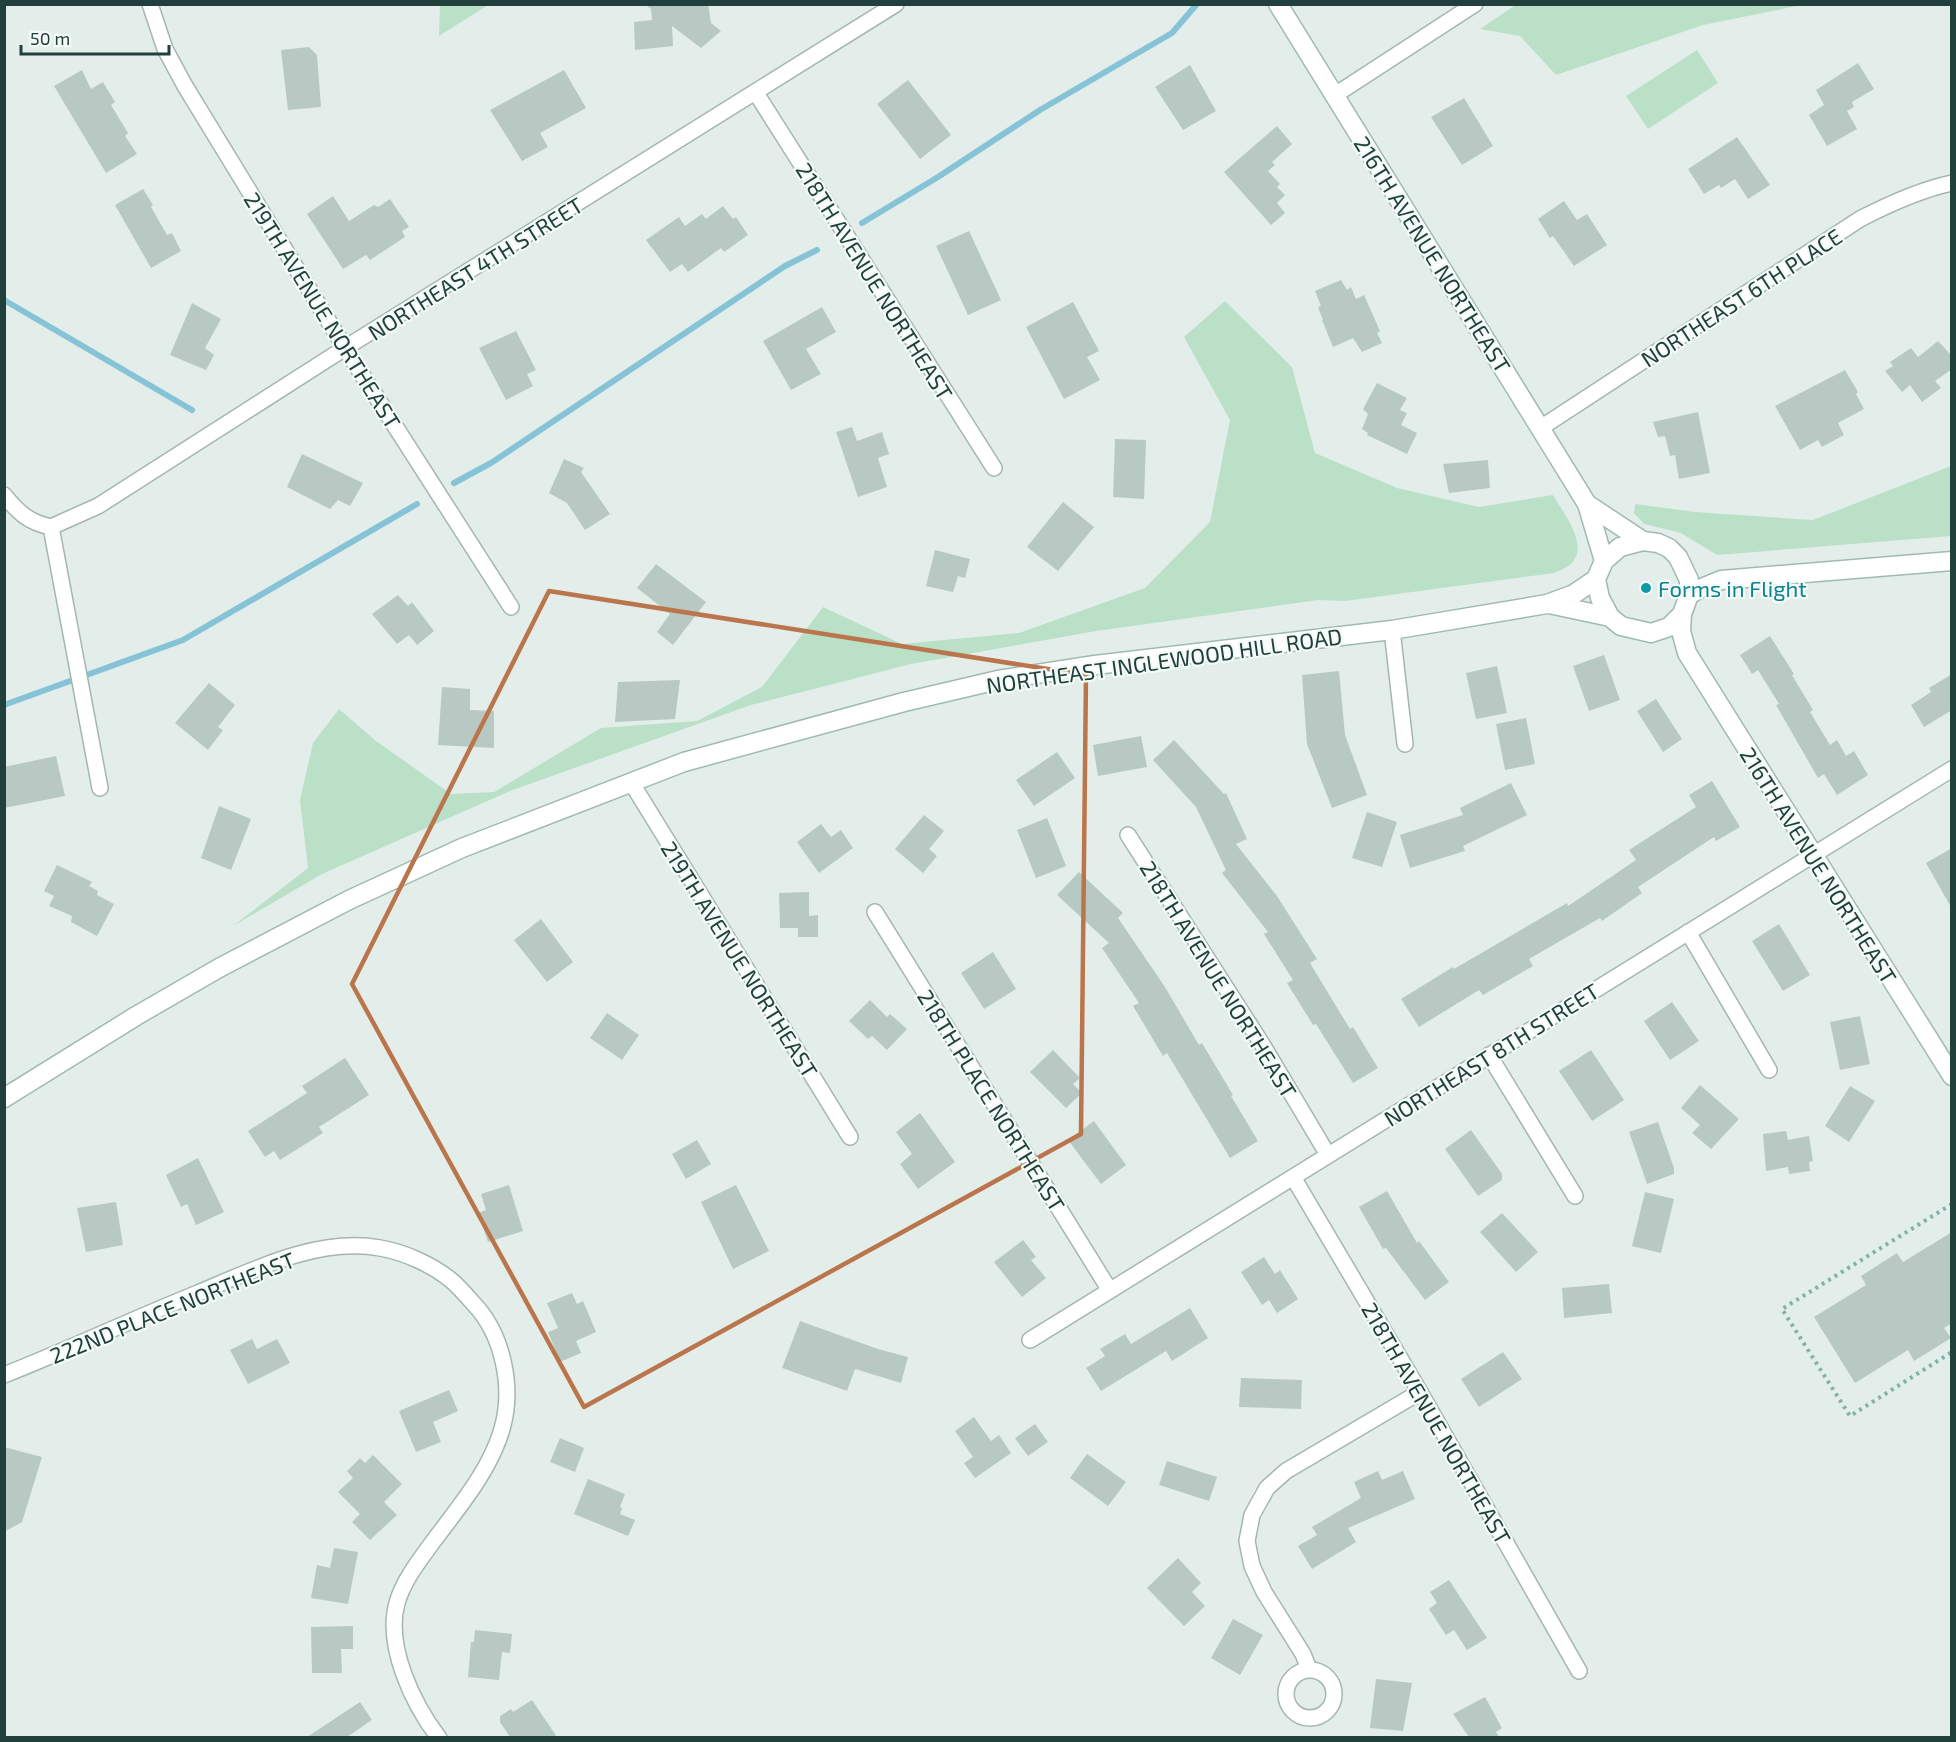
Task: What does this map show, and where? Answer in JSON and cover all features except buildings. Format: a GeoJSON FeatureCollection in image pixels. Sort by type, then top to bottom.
{"type":"FeatureCollection","features":[{"type":"Feature","properties":{"kind":"street","name":"219TH AVENUE NORTHEAST"},"geometry":{"type":"LineString","coordinates":[[150,4],[165,49],[185,86],[345,348],[511,608]]}},
{"type":"Feature","properties":{"kind":"street","name":"NORTHEAST 4TH STREET"},"geometry":{"type":"LineString","coordinates":[[51,527],[98,506],[345,348],[896,4]]}},
{"type":"Feature","properties":{"kind":"street","name":"216TH AVENUE NORTHEAST"},"geometry":{"type":"LineString","coordinates":[[1278,4],[1587,504],[1604,561]]}},
{"type":"Feature","properties":{"kind":"street"},"geometry":{"type":"LineString","coordinates":[[1335,95],[1475,4]]}},
{"type":"Feature","properties":{"kind":"street","name":"218TH AVENUE NORTHEAST"},"geometry":{"type":"LineString","coordinates":[[756,93],[994,468]]}},
{"type":"Feature","properties":{"kind":"street","name":"NORTHEAST 6TH PLACE"},"geometry":{"type":"LineString","coordinates":[[1539,429],[1860,219],[1893,202],[1936,186],[1952,183]]}},
{"type":"Feature","properties":{"kind":"street"},"geometry":{"type":"LineString","coordinates":[[4,495],[16,510],[34,523],[51,527],[100,788]]}},
{"type":"Feature","properties":{"kind":"street","name":"216TH AVENUE NORTHEAST"},"geometry":{"type":"LineString","coordinates":[[1587,504],[1643,541]]}},
{"type":"Feature","properties":{"kind":"street"},"geometry":{"type":"LineString","coordinates":[[1678,557],[1689,580],[1689,595],[1682,614],[1669,627],[1651,633],[1635,631],[1621,626],[1610,617],[1600,598],[1596,579],[1604,561],[1620,547],[1643,541],[1658,543],[1669,548],[1696,572],[1721,580]]}},
{"type":"Feature","properties":{"kind":"street"},"geometry":{"type":"LineString","coordinates":[[1689,595],[1721,580],[1952,561]]}},
{"type":"Feature","properties":{"kind":"street","name":"NORTHEAST INGLEWOOD HILL ROAD"},"geometry":{"type":"LineString","coordinates":[[4,1098],[136,1016],[349,900],[462,848],[684,762],[893,705],[998,680],[1095,665],[1392,630],[1547,604],[1574,594],[1596,579]]}},
{"type":"Feature","properties":{"kind":"street","name":"NORTHEAST INGLEWOOD HILL ROAD"},"geometry":{"type":"LineString","coordinates":[[1547,604],[1610,617]]}},
{"type":"Feature","properties":{"kind":"street","name":"216TH AVENUE NORTHEAST"},"geometry":{"type":"LineString","coordinates":[[1682,614],[1681,631],[1687,653],[1952,1076]]}},
{"type":"Feature","properties":{"kind":"street"},"geometry":{"type":"LineString","coordinates":[[1392,630],[1405,744]]}},
{"type":"Feature","properties":{"kind":"street","name":"216TH AVENUE NORTHEAST"},"geometry":{"type":"LineString","coordinates":[[1651,633],[1670,641],[1687,653]]}},
{"type":"Feature","properties":{"kind":"street","name":"NORTHEAST 8TH STREET"},"geometry":{"type":"LineString","coordinates":[[1030,1340],[1952,769]]}},
{"type":"Feature","properties":{"kind":"street","name":"219TH AVENUE NORTHEAST"},"geometry":{"type":"LineString","coordinates":[[631,782],[850,1137]]}},
{"type":"Feature","properties":{"kind":"street","name":"218TH AVENUE NORTHEAST"},"geometry":{"type":"LineString","coordinates":[[1128,835],[1262,1044],[1328,1155]]}},
{"type":"Feature","properties":{"kind":"street","name":"218TH PLACE NORTHEAST"},"geometry":{"type":"LineString","coordinates":[[875,912],[1109,1289]]}},
{"type":"Feature","properties":{"kind":"street"},"geometry":{"type":"LineString","coordinates":[[1688,932],[1769,1070]]}},
{"type":"Feature","properties":{"kind":"street"},"geometry":{"type":"LineString","coordinates":[[1489,1055],[1575,1196]]}},
{"type":"Feature","properties":{"kind":"street","name":"218TH AVENUE NORTHEAST"},"geometry":{"type":"LineString","coordinates":[[1293,1177],[1420,1392],[1579,1671]]}},
{"type":"Feature","properties":{"kind":"street","name":"222ND PLACE NORTHEAST"},"geometry":{"type":"LineString","coordinates":[[4,1375],[275,1261],[325,1248],[380,1248],[419,1260],[451,1280],[476,1306],[494,1332],[504,1364],[507,1395],[502,1428],[491,1456],[466,1498],[407,1580],[396,1604],[394,1634],[399,1661],[418,1707],[439,1737]]}},
{"type":"Feature","properties":{"kind":"street"},"geometry":{"type":"LineString","coordinates":[[1308,1669],[1304,1654],[1264,1592],[1252,1566],[1247,1541],[1252,1515],[1267,1488],[1286,1471],[1420,1392]]}},
{"type":"Feature","properties":{"kind":"path"},"geometry":{"type":"LineString","coordinates":[[1952,1204],[1782,1309],[1850,1416],[1952,1353]]}},
{"type":"Feature","properties":{"kind":"highlighted area"},"geometry":{"type":"Polygon","coordinates":[[[549,591],[1086,675],[1081,1134],[584,1407],[352,984],[549,591]]]}},
{"type":"Feature","properties":{"kind":"green space"},"geometry":{"type":"Polygon","coordinates":[[[440,4],[488,5],[439,36],[440,4]]]}},
{"type":"Feature","properties":{"kind":"green space"},"geometry":{"type":"Polygon","coordinates":[[[1517,4],[1802,5],[1703,25],[1556,75],[1520,36],[1480,29],[1517,4]]]}},
{"type":"Feature","properties":{"kind":"green space"},"geometry":{"type":"Polygon","coordinates":[[[1697,50],[1718,83],[1648,129],[1626,96],[1697,50]]]}},
{"type":"Feature","properties":{"kind":"green space"},"geometry":{"type":"Polygon","coordinates":[[[1225,301],[1292,367],[1315,453],[1397,488],[1479,507],[1553,495],[1575,536],[1577,553],[1573,562],[1554,573],[1345,601],[1318,600],[1096,631],[911,664],[751,705],[510,791],[322,874],[233,926],[308,868],[300,800],[313,743],[339,709],[376,741],[451,794],[494,792],[601,728],[697,721],[762,687],[823,607],[902,644],[1019,633],[1145,588],[1210,522],[1230,420],[1184,337],[1225,301]]]}},
{"type":"Feature","properties":{"kind":"green space"},"geometry":{"type":"Polygon","coordinates":[[[1951,466],[1951,536],[1717,555],[1681,533],[1644,524],[1634,513],[1635,504],[1695,512],[1813,520],[1951,466]]]}},
{"type":"Feature","properties":{"kind":"waterway"},"geometry":{"type":"LineString","coordinates":[[862,223],[938,177],[1040,110],[1172,33],[1197,4]]}},
{"type":"Feature","properties":{"kind":"waterway"},"geometry":{"type":"LineString","coordinates":[[454,483],[491,463],[785,266],[817,250]]}},
{"type":"Feature","properties":{"kind":"waterway"},"geometry":{"type":"LineString","coordinates":[[4,300],[192,410]]}},
{"type":"Feature","properties":{"kind":"waterway"},"geometry":{"type":"LineString","coordinates":[[4,705],[183,640],[417,504]]}},
{"type":"Feature","properties":{"kind":"place","name":"Forms in Flight"},"geometry":{"type":"Point","coordinates":[1646,588]}}]}
